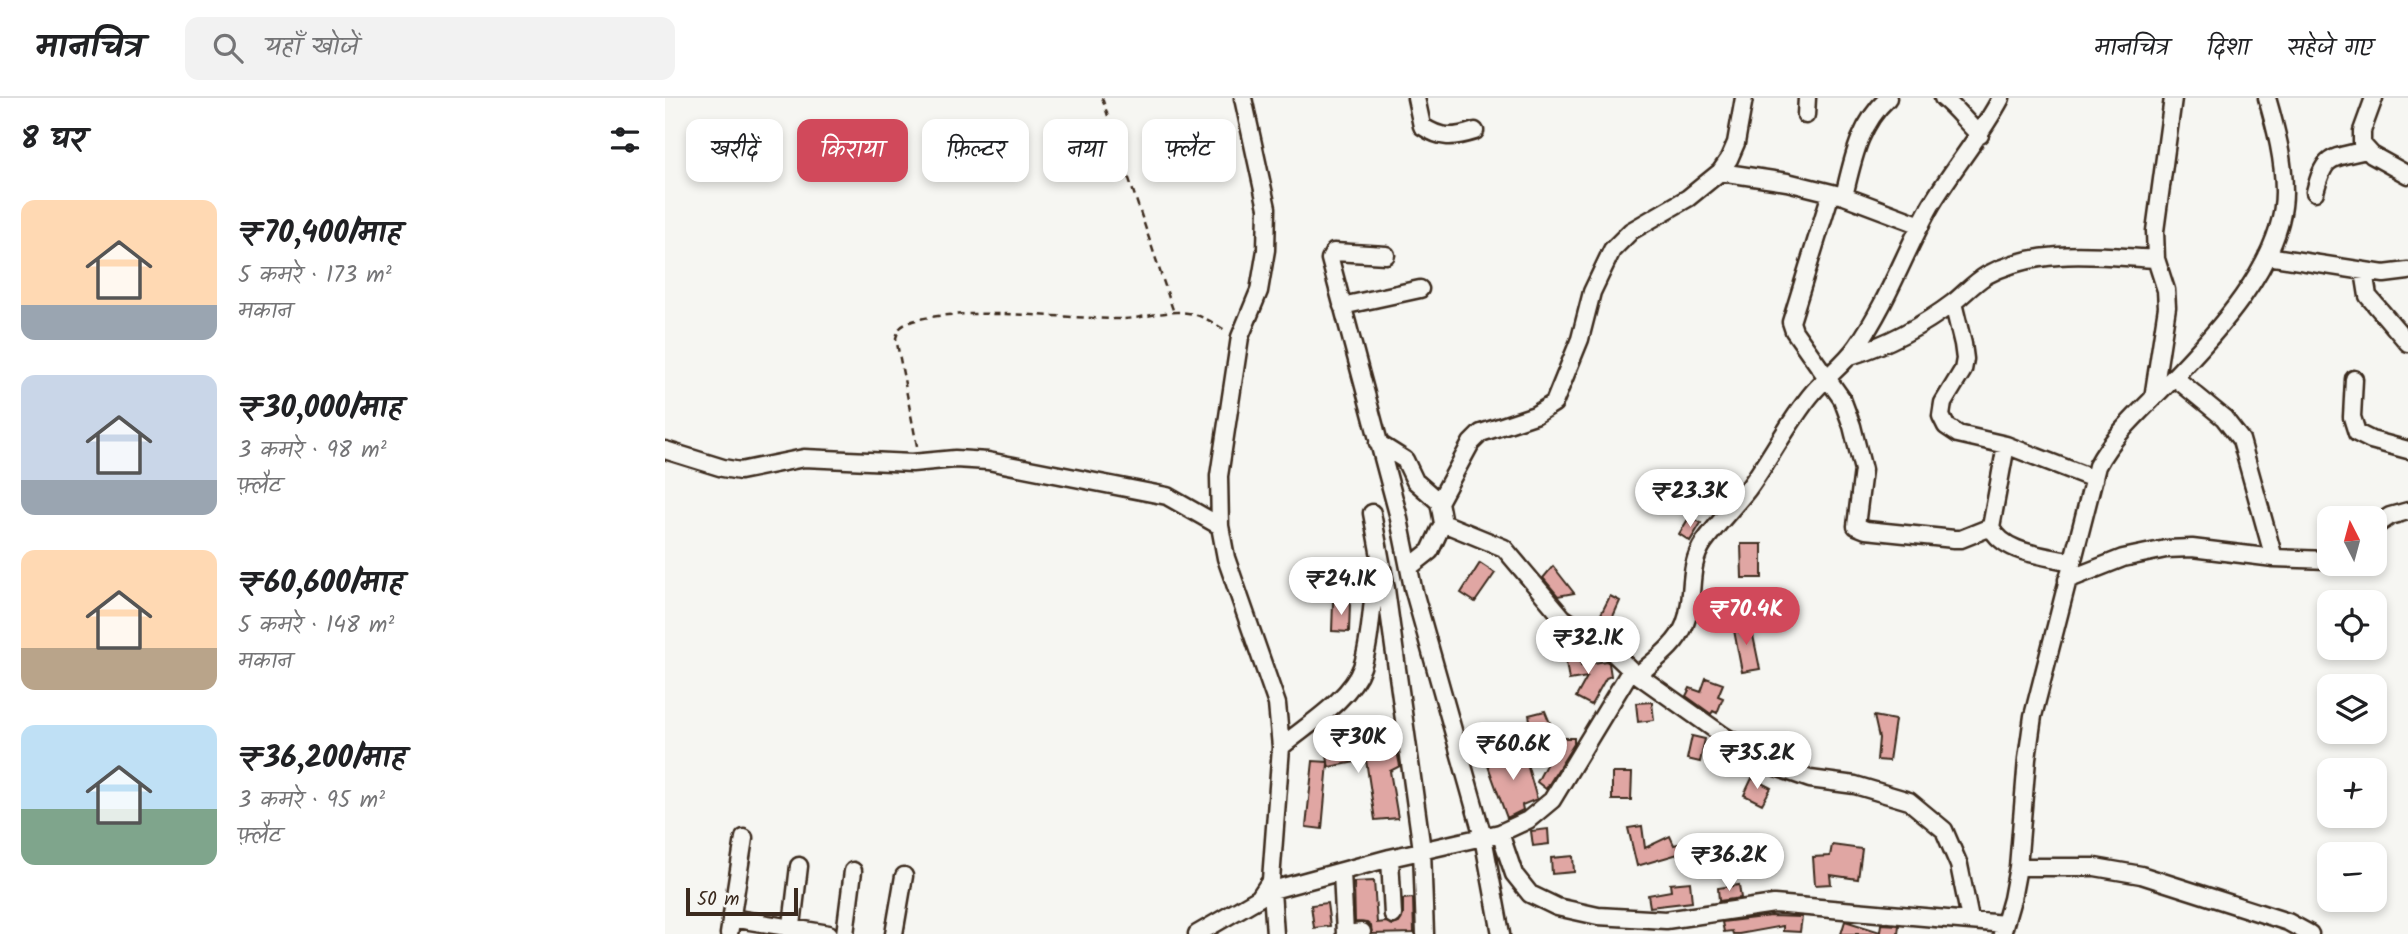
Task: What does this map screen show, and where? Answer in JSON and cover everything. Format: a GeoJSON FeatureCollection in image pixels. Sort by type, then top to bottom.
{"type":"FeatureCollection","features":[{"type":"Feature","properties":{"kind":"street"},"geometry":{"type":"LineString","coordinates":[[1243,98],[1267,208],[1266,250],[1259,291],[1240,337],[1219,476],[1220,526],[1226,558],[1277,704],[1281,747],[1269,892],[1275,934]]}},
{"type":"Feature","properties":{"kind":"street"},"geometry":{"type":"LineString","coordinates":[[1416,98],[1422,126],[1434,134],[1457,137],[1475,131]]}},
{"type":"Feature","properties":{"kind":"street"},"geometry":{"type":"LineString","coordinates":[[1439,502],[1471,443],[1481,433],[1535,415],[1554,403],[1580,339],[1592,292],[1612,250],[1631,231],[1688,198],[1720,172],[1736,143],[1744,98]]}},
{"type":"Feature","properties":{"kind":"street"},"geometry":{"type":"LineString","coordinates":[[1888,98],[1873,113],[1861,135],[1791,322],[1794,331],[1842,398],[1852,426],[1863,470],[1856,526],[1865,530],[1954,539],[1961,539],[1991,527]]}},
{"type":"Feature","properties":{"kind":"street"},"geometry":{"type":"LineString","coordinates":[[1943,98],[1980,135]]}},
{"type":"Feature","properties":{"kind":"street"},"geometry":{"type":"LineString","coordinates":[[1197,934],[1269,892],[1390,858],[1500,832],[1528,820],[1552,800],[1635,672],[1667,650],[1678,638],[1685,626],[1691,573],[1698,552],[1748,489],[1798,411],[1826,378],[1850,356],[1885,302],[1920,225],[1980,135],[2001,98]]}},
{"type":"Feature","properties":{"kind":"street"},"geometry":{"type":"LineString","coordinates":[[2153,398],[2167,307],[2166,290],[2156,259],[2155,231],[2173,98]]}},
{"type":"Feature","properties":{"kind":"street"},"geometry":{"type":"LineString","coordinates":[[1500,832],[1514,874],[1530,894],[1557,907],[1598,916],[1666,920],[1774,904],[1970,919],[2003,929],[2018,867],[2033,716],[2097,466],[2105,452],[2242,298],[2278,235],[2284,195],[2282,162],[2267,98]]}},
{"type":"Feature","properties":{"kind":"street"},"geometry":{"type":"LineString","coordinates":[[2374,98],[2362,131],[2362,144],[2366,150],[2408,176]]}},
{"type":"Feature","properties":{"kind":"street"},"geometry":{"type":"LineString","coordinates":[[2315,191],[2321,168],[2326,162],[2366,150]]}},
{"type":"Feature","properties":{"kind":"street"},"geometry":{"type":"LineString","coordinates":[[1720,172],[1787,182],[1837,194],[1920,225]]}},
{"type":"Feature","properties":{"kind":"street"},"geometry":{"type":"LineString","coordinates":[[1386,255],[1334,252],[1330,258],[1411,566],[1413,588],[1483,837],[1501,934]]}},
{"type":"Feature","properties":{"kind":"street"},"geometry":{"type":"LineString","coordinates":[[1850,356],[1895,340],[1953,303],[1984,276],[2024,261],[2049,256],[2076,255],[2156,259]]}},
{"type":"Feature","properties":{"kind":"street"},"geometry":{"type":"LineString","coordinates":[[2267,256],[2384,274],[2408,271]]}},
{"type":"Feature","properties":{"kind":"street"},"geometry":{"type":"LineString","coordinates":[[2364,271],[2368,296],[2408,343]]}},
{"type":"Feature","properties":{"kind":"street"},"geometry":{"type":"LineString","coordinates":[[1342,306],[1420,289]]}},
{"type":"Feature","properties":{"kind":"street"},"geometry":{"type":"LineString","coordinates":[[1953,303],[1965,359],[1963,370],[1943,403],[1941,416],[1946,426],[1958,434],[2006,445],[2094,479]]}},
{"type":"Feature","properties":{"kind":"street"},"geometry":{"type":"LineString","coordinates":[[2173,377],[2224,418],[2241,439],[2274,558]]}},
{"type":"Feature","properties":{"kind":"street"},"geometry":{"type":"LineString","coordinates":[[2354,379],[2352,417],[2357,433],[2371,440],[2408,450]]}},
{"type":"Feature","properties":{"kind":"street"},"geometry":{"type":"LineString","coordinates":[[1378,443],[1405,460],[1415,481],[1439,502],[1443,523],[1430,551],[1411,566]]}},
{"type":"Feature","properties":{"kind":"street"},"geometry":{"type":"LineString","coordinates":[[2006,445],[1991,527],[1997,539],[2014,548],[2071,562]]}},
{"type":"Feature","properties":{"kind":"street"},"geometry":{"type":"LineString","coordinates":[[665,450],[740,471],[804,458],[920,463],[955,458],[988,461],[1167,496],[1220,526]]}},
{"type":"Feature","properties":{"kind":"street"},"geometry":{"type":"LineString","coordinates":[[2387,518],[2408,511]]}},
{"type":"Feature","properties":{"kind":"street"},"geometry":{"type":"LineString","coordinates":[[1372,513],[1380,590],[1422,850],[1425,934]]}},
{"type":"Feature","properties":{"kind":"street"},"geometry":{"type":"LineString","coordinates":[[1443,523],[1504,548],[1563,618],[1579,629],[1603,634],[1607,647],[1635,672],[1724,736],[1776,767],[1810,779],[1856,785],[1909,800],[1944,830],[1959,866],[1970,919]]}},
{"type":"Feature","properties":{"kind":"street"},"geometry":{"type":"LineString","coordinates":[[2067,580],[2123,558],[2156,550],[2192,548],[2274,558],[2317,560]]}},
{"type":"Feature","properties":{"kind":"street"},"geometry":{"type":"LineString","coordinates":[[1380,590],[1413,588]]}},
{"type":"Feature","properties":{"kind":"street"},"geometry":{"type":"LineString","coordinates":[[1281,747],[1351,688],[1361,669],[1380,590]]}},
{"type":"Feature","properties":{"kind":"street"},"geometry":{"type":"LineString","coordinates":[[744,838],[730,926],[829,934]]}},
{"type":"Feature","properties":{"kind":"street"},"geometry":{"type":"LineString","coordinates":[[1390,858],[1393,915]]}},
{"type":"Feature","properties":{"kind":"street"},"geometry":{"type":"LineString","coordinates":[[791,931],[799,866]]}},
{"type":"Feature","properties":{"kind":"street"},"geometry":{"type":"LineString","coordinates":[[2018,867],[2095,867],[2141,874],[2288,922],[2310,934]]}},
{"type":"Feature","properties":{"kind":"street"},"geometry":{"type":"LineString","coordinates":[[845,934],[853,871]]}},
{"type":"Feature","properties":{"kind":"street"},"geometry":{"type":"LineString","coordinates":[[1342,872],[1352,933]]}},
{"type":"Feature","properties":{"kind":"street"},"geometry":{"type":"LineString","coordinates":[[894,934],[904,876]]}},
{"type":"Feature","properties":{"kind":"path"},"geometry":{"type":"LineString","coordinates":[[1103,98],[1174,313]]}},
{"type":"Feature","properties":{"kind":"path"},"geometry":{"type":"LineString","coordinates":[[920,463],[896,338],[900,328],[916,319],[985,314],[1056,314],[1124,319],[1174,313],[1193,314],[1240,337]]}},
{"type":"Feature","properties":{"kind":"building"},"geometry":{"type":"Polygon","coordinates":[[[1690,516],[1701,523],[1690,541],[1679,534],[1690,516]]]}},
{"type":"Feature","properties":{"kind":"building"},"geometry":{"type":"Polygon","coordinates":[[[1741,544],[1762,544],[1762,578],[1742,578],[1741,544]]]}},
{"type":"Feature","properties":{"kind":"building"},"geometry":{"type":"Polygon","coordinates":[[[1480,563],[1495,573],[1475,602],[1461,593],[1480,563]]]}},
{"type":"Feature","properties":{"kind":"building"},"geometry":{"type":"Polygon","coordinates":[[[1553,566],[1574,593],[1558,596],[1543,578],[1553,566]]]}},
{"type":"Feature","properties":{"kind":"building"},"geometry":{"type":"Polygon","coordinates":[[[1610,596],[1620,601],[1611,621],[1600,616],[1610,596]]]}},
{"type":"Feature","properties":{"kind":"building"},"geometry":{"type":"Polygon","coordinates":[[[1333,602],[1350,603],[1349,632],[1332,631],[1333,602]]]}},
{"type":"Feature","properties":{"kind":"building"},"geometry":{"type":"Polygon","coordinates":[[[1750,621],[1760,669],[1742,672],[1733,625],[1750,621]]]}},
{"type":"Feature","properties":{"kind":"building"},"geometry":{"type":"Polygon","coordinates":[[[1579,654],[1581,665],[1606,661],[1609,663],[1611,676],[1606,678],[1591,705],[1576,697],[1587,677],[1569,680],[1565,656],[1579,654]]]}},
{"type":"Feature","properties":{"kind":"building"},"geometry":{"type":"Polygon","coordinates":[[[1706,678],[1723,684],[1718,696],[1723,698],[1717,713],[1713,711],[1711,714],[1686,696],[1690,688],[1701,692],[1706,678]]]}},
{"type":"Feature","properties":{"kind":"building"},"geometry":{"type":"Polygon","coordinates":[[[1652,702],[1654,720],[1638,722],[1636,703],[1652,702]]]}},
{"type":"Feature","properties":{"kind":"building"},"geometry":{"type":"Polygon","coordinates":[[[1545,711],[1552,728],[1532,731],[1529,715],[1545,711]]]}},
{"type":"Feature","properties":{"kind":"building"},"geometry":{"type":"Polygon","coordinates":[[[1874,716],[1895,720],[1889,761],[1877,760],[1879,738],[1874,716]]]}},
{"type":"Feature","properties":{"kind":"building"},"geometry":{"type":"Polygon","coordinates":[[[1393,732],[1400,766],[1390,771],[1398,818],[1375,820],[1366,760],[1329,767],[1328,763],[1322,829],[1306,827],[1313,761],[1328,762],[1326,749],[1336,747],[1334,735],[1346,733],[1348,745],[1373,740],[1372,736],[1393,732]]]}},
{"type":"Feature","properties":{"kind":"building"},"geometry":{"type":"Polygon","coordinates":[[[1692,736],[1705,739],[1700,762],[1687,759],[1692,736]]]}},
{"type":"Feature","properties":{"kind":"building"},"geometry":{"type":"Polygon","coordinates":[[[1560,738],[1574,738],[1574,744],[1546,789],[1537,782],[1560,738]]]}},
{"type":"Feature","properties":{"kind":"building"},"geometry":{"type":"Polygon","coordinates":[[[1523,750],[1537,799],[1522,805],[1523,810],[1507,818],[1487,763],[1523,750]]]}},
{"type":"Feature","properties":{"kind":"building"},"geometry":{"type":"Polygon","coordinates":[[[1612,773],[1632,773],[1631,800],[1612,800],[1612,773]]]}},
{"type":"Feature","properties":{"kind":"building"},"geometry":{"type":"Polygon","coordinates":[[[1752,778],[1771,788],[1762,804],[1744,795],[1752,778]]]}},
{"type":"Feature","properties":{"kind":"building"},"geometry":{"type":"Polygon","coordinates":[[[1642,826],[1645,848],[1670,836],[1674,845],[1703,838],[1705,850],[1678,854],[1637,866],[1628,828],[1642,826]]]}},
{"type":"Feature","properties":{"kind":"building"},"geometry":{"type":"Polygon","coordinates":[[[1548,829],[1549,844],[1533,846],[1531,831],[1548,829]]]}},
{"type":"Feature","properties":{"kind":"building"},"geometry":{"type":"Polygon","coordinates":[[[1832,845],[1862,849],[1858,879],[1830,875],[1831,884],[1815,885],[1813,857],[1830,856],[1832,845]]]}},
{"type":"Feature","properties":{"kind":"building"},"geometry":{"type":"Polygon","coordinates":[[[1573,856],[1574,872],[1552,874],[1551,858],[1573,856]]]}},
{"type":"Feature","properties":{"kind":"building"},"geometry":{"type":"Polygon","coordinates":[[[1374,881],[1377,923],[1399,923],[1403,915],[1403,899],[1413,898],[1414,933],[1372,934],[1371,926],[1367,923],[1355,922],[1354,882],[1374,881]]]}},
{"type":"Feature","properties":{"kind":"building"},"geometry":{"type":"Polygon","coordinates":[[[1690,882],[1692,902],[1650,907],[1648,895],[1671,891],[1670,884],[1690,882]]]}},
{"type":"Feature","properties":{"kind":"building"},"geometry":{"type":"Polygon","coordinates":[[[1739,885],[1741,898],[1719,901],[1718,888],[1739,885]]]}},
{"type":"Feature","properties":{"kind":"building"},"geometry":{"type":"Polygon","coordinates":[[[1327,903],[1330,926],[1314,928],[1311,905],[1327,903]]]}},
{"type":"Feature","properties":{"kind":"building"},"geometry":{"type":"Polygon","coordinates":[[[1771,916],[1802,917],[1800,932],[1783,931],[1783,926],[1739,934],[1724,932],[1722,922],[1771,916]]]}},
{"type":"Feature","properties":{"kind":"building"},"geometry":{"type":"Polygon","coordinates":[[[1845,921],[1880,932],[1881,924],[1899,925],[1898,934],[1841,934],[1845,921]]]}}]}
